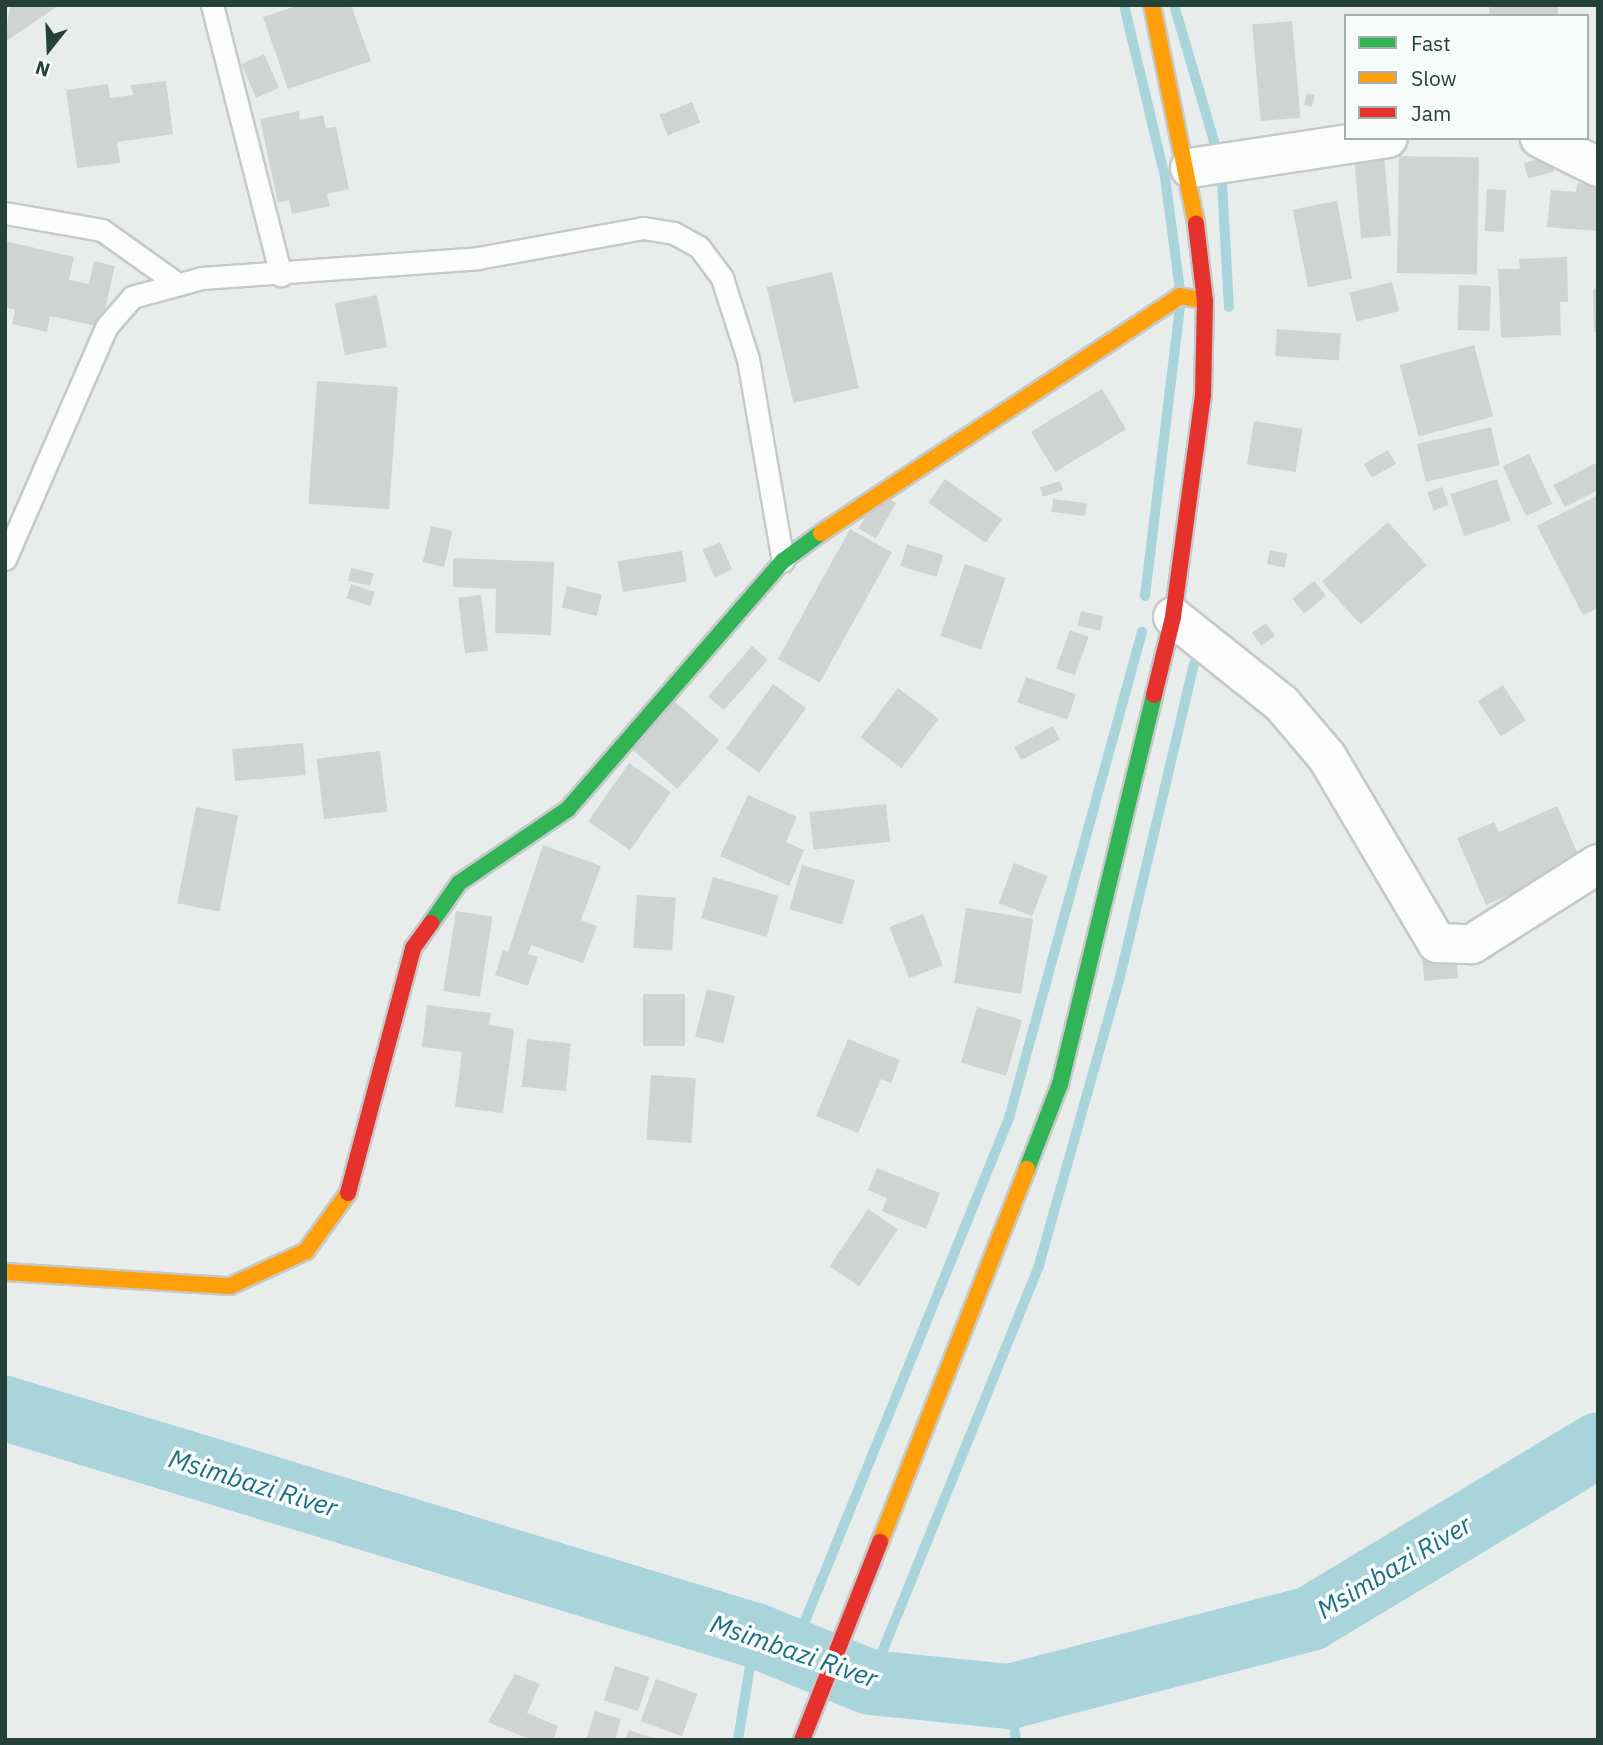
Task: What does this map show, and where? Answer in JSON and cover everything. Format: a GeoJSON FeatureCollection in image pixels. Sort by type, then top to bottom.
{"type":"FeatureCollection","features":[{"type":"Feature","properties":{"kind":"main road"},"geometry":{"type":"LineString","coordinates":[[802,1740],[1060,1084],[1173,617],[1202,408],[1205,301],[1190,168],[1152,5]]}},
{"type":"Feature","properties":{"kind":"main road"},"geometry":{"type":"LineString","coordinates":[[5,1272],[230,1286],[306,1251],[345,1203],[413,947],[459,883],[568,809],[783,561],[872,494],[1180,296],[1205,301]]}},
{"type":"Feature","properties":{"kind":"street"},"geometry":{"type":"LineString","coordinates":[[1190,168],[1375,140]]}},
{"type":"Feature","properties":{"kind":"street"},"geometry":{"type":"LineString","coordinates":[[1544,140],[1598,167]]}},
{"type":"Feature","properties":{"kind":"street"},"geometry":{"type":"LineString","coordinates":[[1173,617],[1282,704],[1327,757],[1423,930],[1437,943],[1472,944],[1598,864]]}},
{"type":"Feature","properties":{"kind":"lane"},"geometry":{"type":"LineString","coordinates":[[212,5],[281,275]]}},
{"type":"Feature","properties":{"kind":"lane"},"geometry":{"type":"LineString","coordinates":[[5,214],[102,230],[136,248],[175,282]]}},
{"type":"Feature","properties":{"kind":"lane"},"geometry":{"type":"LineString","coordinates":[[5,559],[107,326],[132,297],[175,282],[478,258],[643,228],[674,233],[699,247],[722,278],[748,359],[783,561]]}},
{"type":"Feature","properties":{"kind":"building"},"geometry":{"type":"Polygon","coordinates":[[[10,5],[59,5],[5,42],[10,5]]]}},
{"type":"Feature","properties":{"kind":"building"},"geometry":{"type":"Polygon","coordinates":[[[299,5],[351,5],[371,61],[288,89],[263,17],[299,5]]]}},
{"type":"Feature","properties":{"kind":"building"},"geometry":{"type":"Polygon","coordinates":[[[1489,5],[1558,5],[1558,14],[1489,14],[1489,5]]]}},
{"type":"Feature","properties":{"kind":"building"},"geometry":{"type":"Polygon","coordinates":[[[1292,21],[1300,118],[1261,121],[1252,24],[1292,21]]]}},
{"type":"Feature","properties":{"kind":"building"},"geometry":{"type":"Polygon","coordinates":[[[264,54],[279,88],[256,98],[241,64],[264,54]]]}},
{"type":"Feature","properties":{"kind":"building"},"geometry":{"type":"Polygon","coordinates":[[[166,81],[173,134],[117,142],[120,163],[77,168],[66,90],[108,84],[110,98],[133,95],[131,85],[166,81]]]}},
{"type":"Feature","properties":{"kind":"building"},"geometry":{"type":"Polygon","coordinates":[[[1307,93],[1315,95],[1312,107],[1304,105],[1307,93]]]}},
{"type":"Feature","properties":{"kind":"building"},"geometry":{"type":"Polygon","coordinates":[[[692,102],[700,122],[668,136],[660,115],[692,102]]]}},
{"type":"Feature","properties":{"kind":"building"},"geometry":{"type":"Polygon","coordinates":[[[299,111],[300,120],[323,115],[326,128],[336,127],[349,189],[327,194],[330,206],[292,214],[289,200],[278,203],[260,119],[299,111]]]}},
{"type":"Feature","properties":{"kind":"building"},"geometry":{"type":"Polygon","coordinates":[[[1384,155],[1391,236],[1361,238],[1354,158],[1384,155]]]}},
{"type":"Feature","properties":{"kind":"building"},"geometry":{"type":"Polygon","coordinates":[[[1399,156],[1479,157],[1477,274],[1397,273],[1399,156]]]}},
{"type":"Feature","properties":{"kind":"building"},"geometry":{"type":"Polygon","coordinates":[[[1550,156],[1554,171],[1528,178],[1524,163],[1550,156]]]}},
{"type":"Feature","properties":{"kind":"building"},"geometry":{"type":"Polygon","coordinates":[[[1577,183],[1598,186],[1597,231],[1547,227],[1551,190],[1576,192],[1577,183]]]}},
{"type":"Feature","properties":{"kind":"building"},"geometry":{"type":"Polygon","coordinates":[[[1487,189],[1506,190],[1504,232],[1485,231],[1487,189]]]}},
{"type":"Feature","properties":{"kind":"building"},"geometry":{"type":"Polygon","coordinates":[[[1337,201],[1352,279],[1308,287],[1293,210],[1337,201]]]}},
{"type":"Feature","properties":{"kind":"building"},"geometry":{"type":"Polygon","coordinates":[[[5,241],[74,257],[69,280],[89,284],[94,261],[115,266],[101,327],[50,316],[47,332],[12,324],[15,310],[5,307],[5,241]]]}},
{"type":"Feature","properties":{"kind":"building"},"geometry":{"type":"Polygon","coordinates":[[[1567,257],[1568,302],[1560,302],[1561,335],[1501,338],[1498,269],[1520,269],[1519,259],[1567,257]]]}},
{"type":"Feature","properties":{"kind":"building"},"geometry":{"type":"Polygon","coordinates":[[[832,272],[859,388],[793,403],[767,287],[832,272]]]}},
{"type":"Feature","properties":{"kind":"building"},"geometry":{"type":"Polygon","coordinates":[[[1392,282],[1399,311],[1357,322],[1349,293],[1392,282]]]}},
{"type":"Feature","properties":{"kind":"building"},"geometry":{"type":"Polygon","coordinates":[[[1459,285],[1491,286],[1489,331],[1457,330],[1459,285]]]}},
{"type":"Feature","properties":{"kind":"building"},"geometry":{"type":"Polygon","coordinates":[[[1598,288],[1598,332],[1594,332],[1593,289],[1598,288]]]}},
{"type":"Feature","properties":{"kind":"building"},"geometry":{"type":"Polygon","coordinates":[[[377,295],[387,347],[345,355],[335,303],[377,295]]]}},
{"type":"Feature","properties":{"kind":"building"},"geometry":{"type":"Polygon","coordinates":[[[1277,329],[1341,333],[1339,360],[1275,356],[1277,329]]]}},
{"type":"Feature","properties":{"kind":"building"},"geometry":{"type":"Polygon","coordinates":[[[1474,345],[1493,416],[1419,436],[1400,365],[1474,345]]]}},
{"type":"Feature","properties":{"kind":"building"},"geometry":{"type":"Polygon","coordinates":[[[317,381],[398,387],[389,509],[308,504],[317,381]]]}},
{"type":"Feature","properties":{"kind":"building"},"geometry":{"type":"Polygon","coordinates":[[[1102,389],[1126,429],[1055,472],[1031,432],[1102,389]]]}},
{"type":"Feature","properties":{"kind":"building"},"geometry":{"type":"Polygon","coordinates":[[[1254,421],[1302,429],[1296,472],[1247,464],[1254,421]]]}},
{"type":"Feature","properties":{"kind":"building"},"geometry":{"type":"Polygon","coordinates":[[[1491,427],[1500,465],[1426,482],[1417,444],[1491,427]]]}},
{"type":"Feature","properties":{"kind":"building"},"geometry":{"type":"Polygon","coordinates":[[[1388,450],[1396,464],[1372,478],[1364,464],[1388,450]]]}},
{"type":"Feature","properties":{"kind":"building"},"geometry":{"type":"Polygon","coordinates":[[[1529,454],[1552,504],[1526,516],[1503,466],[1529,454]]]}},
{"type":"Feature","properties":{"kind":"building"},"geometry":{"type":"Polygon","coordinates":[[[1598,462],[1598,490],[1565,507],[1553,485],[1598,462]]]}},
{"type":"Feature","properties":{"kind":"building"},"geometry":{"type":"Polygon","coordinates":[[[945,479],[1002,519],[986,543],[928,503],[945,479]]]}},
{"type":"Feature","properties":{"kind":"building"},"geometry":{"type":"Polygon","coordinates":[[[1497,479],[1511,521],[1464,536],[1450,494],[1497,479]]]}},
{"type":"Feature","properties":{"kind":"building"},"geometry":{"type":"Polygon","coordinates":[[[1060,481],[1063,491],[1043,497],[1040,487],[1060,481]]]}},
{"type":"Feature","properties":{"kind":"building"},"geometry":{"type":"Polygon","coordinates":[[[1442,487],[1449,505],[1434,510],[1427,493],[1442,487]]]}},
{"type":"Feature","properties":{"kind":"building"},"geometry":{"type":"Polygon","coordinates":[[[879,493],[896,503],[876,539],[858,529],[879,493]]]}},
{"type":"Feature","properties":{"kind":"building"},"geometry":{"type":"Polygon","coordinates":[[[1598,495],[1598,608],[1583,615],[1537,526],[1598,495]]]}},
{"type":"Feature","properties":{"kind":"building"},"geometry":{"type":"Polygon","coordinates":[[[1053,499],[1087,503],[1085,516],[1051,512],[1053,499]]]}},
{"type":"Feature","properties":{"kind":"building"},"geometry":{"type":"Polygon","coordinates":[[[1388,522],[1427,565],[1361,625],[1322,582],[1388,522]]]}},
{"type":"Feature","properties":{"kind":"building"},"geometry":{"type":"Polygon","coordinates":[[[431,526],[452,531],[444,567],[423,562],[431,526]]]}},
{"type":"Feature","properties":{"kind":"building"},"geometry":{"type":"Polygon","coordinates":[[[850,529],[892,552],[820,683],[778,659],[850,529]]]}},
{"type":"Feature","properties":{"kind":"building"},"geometry":{"type":"Polygon","coordinates":[[[720,542],[732,569],[715,577],[703,550],[720,542]]]}},
{"type":"Feature","properties":{"kind":"building"},"geometry":{"type":"Polygon","coordinates":[[[907,544],[943,555],[937,577],[900,566],[907,544]]]}},
{"type":"Feature","properties":{"kind":"building"},"geometry":{"type":"Polygon","coordinates":[[[1270,550],[1288,554],[1284,568],[1267,564],[1270,550]]]}},
{"type":"Feature","properties":{"kind":"building"},"geometry":{"type":"Polygon","coordinates":[[[682,551],[687,582],[623,592],[618,561],[682,551]]]}},
{"type":"Feature","properties":{"kind":"building"},"geometry":{"type":"Polygon","coordinates":[[[453,558],[554,562],[551,635],[495,633],[496,589],[453,587],[453,558]]]}},
{"type":"Feature","properties":{"kind":"building"},"geometry":{"type":"Polygon","coordinates":[[[965,564],[1006,578],[981,650],[940,636],[965,564]]]}},
{"type":"Feature","properties":{"kind":"building"},"geometry":{"type":"Polygon","coordinates":[[[351,568],[373,573],[370,586],[348,581],[351,568]]]}},
{"type":"Feature","properties":{"kind":"building"},"geometry":{"type":"Polygon","coordinates":[[[1314,581],[1326,596],[1304,613],[1292,599],[1314,581]]]}},
{"type":"Feature","properties":{"kind":"building"},"geometry":{"type":"Polygon","coordinates":[[[351,584],[375,592],[370,606],[346,598],[351,584]]]}},
{"type":"Feature","properties":{"kind":"building"},"geometry":{"type":"Polygon","coordinates":[[[567,586],[602,595],[597,616],[562,607],[567,586]]]}},
{"type":"Feature","properties":{"kind":"building"},"geometry":{"type":"Polygon","coordinates":[[[481,595],[488,651],[465,653],[458,598],[481,595]]]}},
{"type":"Feature","properties":{"kind":"building"},"geometry":{"type":"Polygon","coordinates":[[[1081,611],[1103,616],[1100,631],[1078,626],[1081,611]]]}},
{"type":"Feature","properties":{"kind":"building"},"geometry":{"type":"Polygon","coordinates":[[[1266,623],[1275,636],[1261,646],[1252,633],[1266,623]]]}},
{"type":"Feature","properties":{"kind":"building"},"geometry":{"type":"Polygon","coordinates":[[[1070,630],[1089,637],[1075,675],[1056,669],[1070,630]]]}},
{"type":"Feature","properties":{"kind":"building"},"geometry":{"type":"Polygon","coordinates":[[[752,646],[768,660],[724,710],[708,697],[752,646]]]}},
{"type":"Feature","properties":{"kind":"building"},"geometry":{"type":"Polygon","coordinates":[[[1026,677],[1076,694],[1067,720],[1017,703],[1026,677]]]}},
{"type":"Feature","properties":{"kind":"building"},"geometry":{"type":"Polygon","coordinates":[[[773,684],[806,708],[759,773],[726,749],[773,684]]]}},
{"type":"Feature","properties":{"kind":"building"},"geometry":{"type":"Polygon","coordinates":[[[1503,685],[1526,720],[1501,737],[1478,701],[1503,685]]]}},
{"type":"Feature","properties":{"kind":"building"},"geometry":{"type":"Polygon","coordinates":[[[898,688],[939,719],[901,768],[861,738],[898,688]]]}},
{"type":"Feature","properties":{"kind":"building"},"geometry":{"type":"Polygon","coordinates":[[[674,701],[719,740],[677,789],[632,749],[674,701]]]}},
{"type":"Feature","properties":{"kind":"building"},"geometry":{"type":"Polygon","coordinates":[[[1053,726],[1060,739],[1021,760],[1014,747],[1053,726]]]}},
{"type":"Feature","properties":{"kind":"building"},"geometry":{"type":"Polygon","coordinates":[[[303,743],[306,775],[235,781],[232,749],[303,743]]]}},
{"type":"Feature","properties":{"kind":"building"},"geometry":{"type":"Polygon","coordinates":[[[380,751],[387,812],[324,819],[316,759],[380,751]]]}},
{"type":"Feature","properties":{"kind":"building"},"geometry":{"type":"Polygon","coordinates":[[[629,763],[671,792],[630,850],[588,821],[629,763]]]}},
{"type":"Feature","properties":{"kind":"building"},"geometry":{"type":"Polygon","coordinates":[[[748,795],[797,817],[786,842],[804,850],[789,886],[720,856],[748,795]]]}},
{"type":"Feature","properties":{"kind":"building"},"geometry":{"type":"Polygon","coordinates":[[[886,804],[890,842],[813,850],[809,812],[886,804]]]}},
{"type":"Feature","properties":{"kind":"building"},"geometry":{"type":"Polygon","coordinates":[[[1557,806],[1582,863],[1486,905],[1457,838],[1494,822],[1499,832],[1557,806]]]}},
{"type":"Feature","properties":{"kind":"building"},"geometry":{"type":"Polygon","coordinates":[[[196,807],[238,815],[220,911],[177,903],[196,807]]]}},
{"type":"Feature","properties":{"kind":"building"},"geometry":{"type":"Polygon","coordinates":[[[543,845],[601,866],[581,920],[597,926],[583,963],[531,945],[528,954],[538,957],[528,986],[495,975],[503,950],[508,952],[543,845]]]}},
{"type":"Feature","properties":{"kind":"building"},"geometry":{"type":"Polygon","coordinates":[[[1014,863],[1048,876],[1032,916],[999,903],[1014,863]]]}},
{"type":"Feature","properties":{"kind":"building"},"geometry":{"type":"Polygon","coordinates":[[[802,865],[855,880],[842,924],[789,909],[802,865]]]}},
{"type":"Feature","properties":{"kind":"building"},"geometry":{"type":"Polygon","coordinates":[[[713,877],[778,896],[767,937],[701,918],[713,877]]]}},
{"type":"Feature","properties":{"kind":"building"},"geometry":{"type":"Polygon","coordinates":[[[637,895],[676,898],[672,951],[633,948],[637,895]]]}},
{"type":"Feature","properties":{"kind":"building"},"geometry":{"type":"Polygon","coordinates":[[[966,908],[1033,919],[1021,994],[954,983],[966,908]]]}},
{"type":"Feature","properties":{"kind":"building"},"geometry":{"type":"Polygon","coordinates":[[[456,911],[493,917],[480,997],[443,991],[456,911]]]}},
{"type":"Feature","properties":{"kind":"building"},"geometry":{"type":"Polygon","coordinates":[[[923,914],[943,965],[909,978],[889,927],[923,914]]]}},
{"type":"Feature","properties":{"kind":"building"},"geometry":{"type":"Polygon","coordinates":[[[1456,954],[1458,978],[1424,981],[1422,957],[1456,954]]]}},
{"type":"Feature","properties":{"kind":"building"},"geometry":{"type":"Polygon","coordinates":[[[707,989],[735,996],[723,1044],[695,1037],[707,989]]]}},
{"type":"Feature","properties":{"kind":"building"},"geometry":{"type":"Polygon","coordinates":[[[643,994],[685,994],[685,1046],[643,1046],[643,994]]]}},
{"type":"Feature","properties":{"kind":"building"},"geometry":{"type":"Polygon","coordinates":[[[427,1005],[491,1013],[489,1025],[514,1029],[503,1113],[455,1107],[462,1052],[422,1047],[427,1005]]]}},
{"type":"Feature","properties":{"kind":"building"},"geometry":{"type":"Polygon","coordinates":[[[977,1007],[1022,1020],[1006,1076],[961,1063],[977,1007]]]}},
{"type":"Feature","properties":{"kind":"building"},"geometry":{"type":"Polygon","coordinates":[[[527,1039],[571,1044],[566,1091],[522,1087],[527,1039]]]}},
{"type":"Feature","properties":{"kind":"building"},"geometry":{"type":"Polygon","coordinates":[[[848,1039],[900,1060],[891,1083],[881,1079],[858,1133],[816,1116],[848,1039]]]}},
{"type":"Feature","properties":{"kind":"building"},"geometry":{"type":"Polygon","coordinates":[[[651,1075],[696,1078],[691,1143],[646,1140],[651,1075]]]}},
{"type":"Feature","properties":{"kind":"building"},"geometry":{"type":"Polygon","coordinates":[[[877,1168],[940,1193],[926,1229],[882,1211],[887,1198],[868,1190],[877,1168]]]}},
{"type":"Feature","properties":{"kind":"building"},"geometry":{"type":"Polygon","coordinates":[[[868,1209],[898,1229],[859,1286],[829,1266],[868,1209]]]}},
{"type":"Feature","properties":{"kind":"building"},"geometry":{"type":"Polygon","coordinates":[[[615,1666],[649,1677],[638,1711],[604,1700],[615,1666]]]}},
{"type":"Feature","properties":{"kind":"building"},"geometry":{"type":"Polygon","coordinates":[[[515,1674],[540,1684],[527,1713],[558,1726],[553,1740],[531,1740],[488,1722],[515,1674]]]}},
{"type":"Feature","properties":{"kind":"building"},"geometry":{"type":"Polygon","coordinates":[[[656,1679],[697,1694],[682,1736],[641,1721],[656,1679]]]}},
{"type":"Feature","properties":{"kind":"building"},"geometry":{"type":"Polygon","coordinates":[[[595,1711],[621,1719],[615,1740],[586,1740],[595,1711]]]}},
{"type":"Feature","properties":{"kind":"building"},"geometry":{"type":"Polygon","coordinates":[[[629,1730],[656,1739],[656,1740],[625,1740],[629,1730]]]}},
{"type":"Feature","properties":{"kind":"waterway"},"geometry":{"type":"LineString","coordinates":[[1124,5],[1165,177],[1180,291]]}},
{"type":"Feature","properties":{"kind":"waterway"},"geometry":{"type":"LineString","coordinates":[[1174,5],[1215,144]]}},
{"type":"Feature","properties":{"kind":"waterway"},"geometry":{"type":"LineString","coordinates":[[1222,183],[1229,307]]}},
{"type":"Feature","properties":{"kind":"waterway"},"geometry":{"type":"LineString","coordinates":[[1145,596],[1180,307]]}},
{"type":"Feature","properties":{"kind":"waterway"},"geometry":{"type":"LineString","coordinates":[[792,1653],[1009,1118],[1142,632]]}},
{"type":"Feature","properties":{"kind":"waterway"},"geometry":{"type":"LineString","coordinates":[[870,1682],[1039,1265],[1120,977],[1194,664]]}},
{"type":"Feature","properties":{"kind":"waterway","name":"Msimbazi River"},"geometry":{"type":"LineString","coordinates":[[5,1408],[755,1635],[870,1682],[1009,1696],[1310,1618],[1598,1444]]}},
{"type":"Feature","properties":{"kind":"waterway"},"geometry":{"type":"LineString","coordinates":[[738,1740],[755,1635]]}},
{"type":"Feature","properties":{"kind":"waterway"},"geometry":{"type":"LineString","coordinates":[[1009,1696],[1016,1740]]}},
{"type":"Feature","properties":{"kind":"traffic: fast"},"geometry":{"type":"LineString","coordinates":[[431,923],[459,883],[568,809],[783,561],[821,533]]}},
{"type":"Feature","properties":{"kind":"traffic: fast"},"geometry":{"type":"LineString","coordinates":[[1027,1169],[1060,1084],[1154,695]]}},
{"type":"Feature","properties":{"kind":"traffic: slow"},"geometry":{"type":"LineString","coordinates":[[1152,5],[1196,224]]}},
{"type":"Feature","properties":{"kind":"traffic: slow"},"geometry":{"type":"LineString","coordinates":[[821,533],[1180,296],[1205,301]]}},
{"type":"Feature","properties":{"kind":"traffic: slow"},"geometry":{"type":"LineString","coordinates":[[880,1542],[1027,1169]]}},
{"type":"Feature","properties":{"kind":"traffic: slow"},"geometry":{"type":"LineString","coordinates":[[5,1272],[230,1286],[306,1251],[348,1193]]}},
{"type":"Feature","properties":{"kind":"traffic: jam"},"geometry":{"type":"LineString","coordinates":[[1154,695],[1173,617],[1203,395],[1205,301],[1196,224]]}},
{"type":"Feature","properties":{"kind":"traffic: jam"},"geometry":{"type":"LineString","coordinates":[[348,1193],[413,948],[431,923]]}},
{"type":"Feature","properties":{"kind":"traffic: jam"},"geometry":{"type":"LineString","coordinates":[[802,1740],[880,1542]]}}]}
